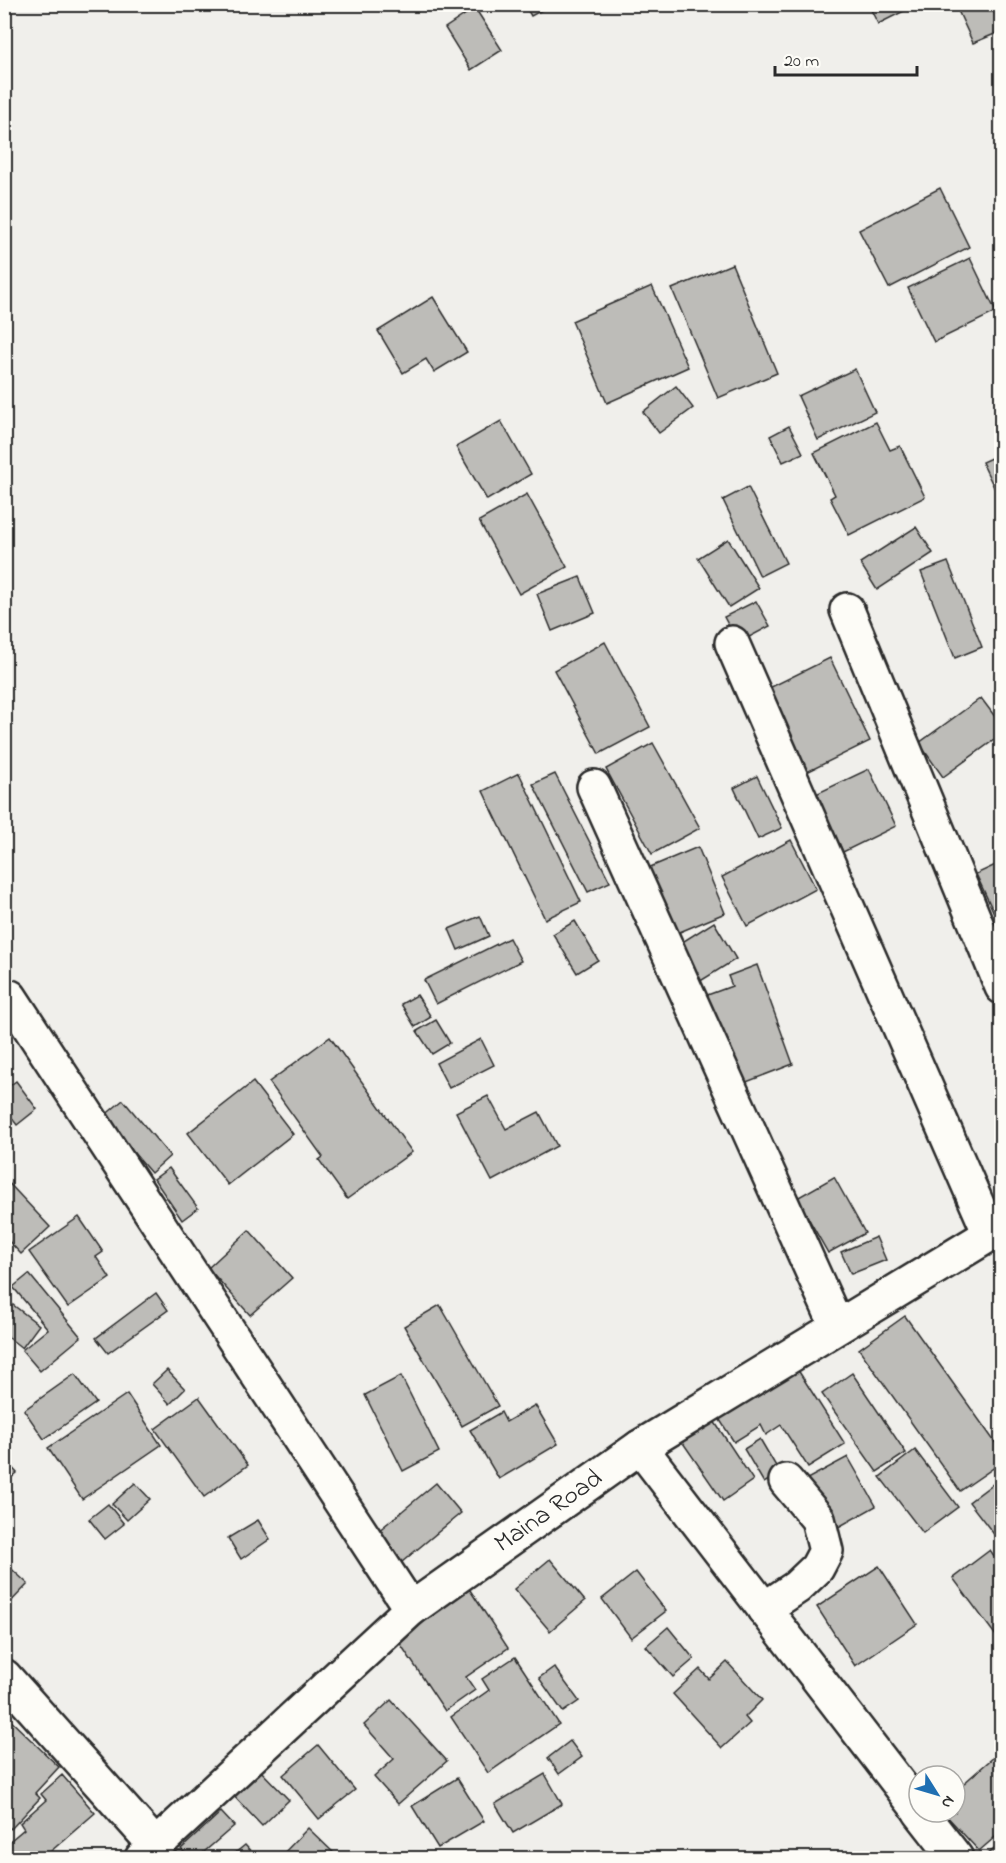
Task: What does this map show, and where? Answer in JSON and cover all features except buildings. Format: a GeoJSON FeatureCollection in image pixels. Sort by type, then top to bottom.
{"type":"FeatureCollection","features":[{"type":"Feature","properties":{"kind":"street"},"geometry":{"type":"LineString","coordinates":[[847,610],[1002,987]]}},
{"type":"Feature","properties":{"kind":"street"},"geometry":{"type":"LineString","coordinates":[[732,643],[996,1230]]}},
{"type":"Feature","properties":{"kind":"street"},"geometry":{"type":"LineString","coordinates":[[594,787],[837,1326]]}},
{"type":"Feature","properties":{"kind":"street"},"geometry":{"type":"LineString","coordinates":[[10,997],[411,1609]]}},
{"type":"Feature","properties":{"kind":"street","name":"Maina Road"},"geometry":{"type":"LineString","coordinates":[[149,1852],[411,1609],[640,1447],[996,1230]]}},
{"type":"Feature","properties":{"kind":"street"},"geometry":{"type":"LineString","coordinates":[[640,1447],[907,1794]]}},
{"type":"Feature","properties":{"kind":"street"},"geometry":{"type":"LineString","coordinates":[[764,1609],[817,1569],[826,1551],[818,1519],[786,1481]]}},
{"type":"Feature","properties":{"kind":"street"},"geometry":{"type":"LineString","coordinates":[[4,1676],[149,1852]]}},
{"type":"Feature","properties":{"kind":"street"},"geometry":{"type":"LineString","coordinates":[[930,1824],[956,1858]]}}]}
